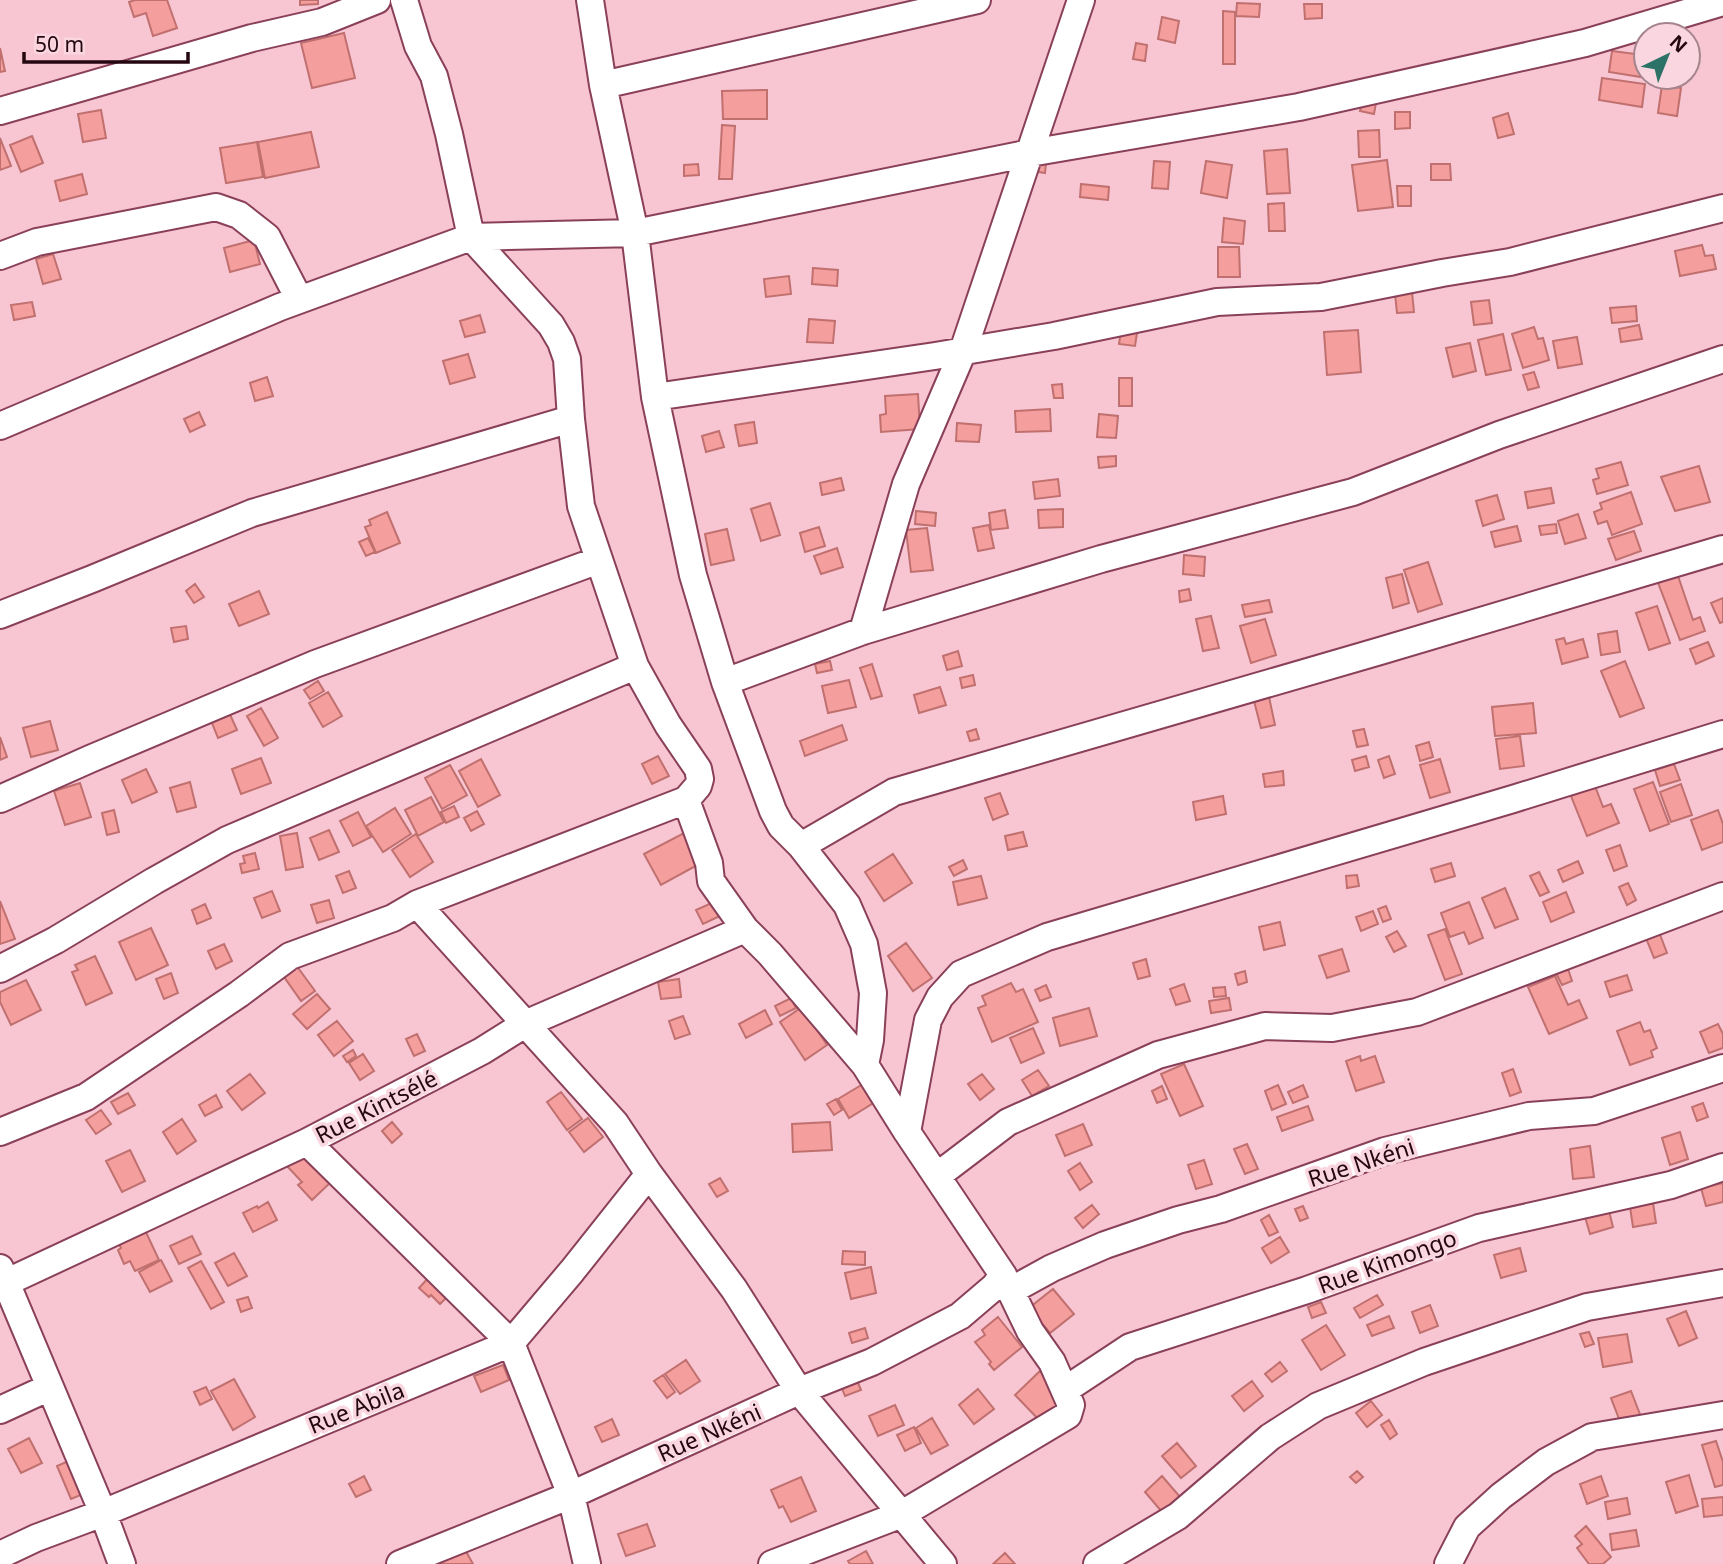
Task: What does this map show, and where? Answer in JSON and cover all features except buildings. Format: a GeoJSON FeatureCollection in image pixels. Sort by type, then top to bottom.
{"type":"FeatureCollection","features":[{"type":"Feature","properties":{"kind":"street"},"geometry":{"type":"LineString","coordinates":[[0,111],[252,38],[322,22],[377,0]]}},
{"type":"Feature","properties":{"kind":"street"},"geometry":{"type":"LineString","coordinates":[[0,1132],[86,1097],[239,994],[290,956],[393,918],[417,904],[686,800],[698,786],[698,769],[668,724],[635,666],[581,506],[567,359],[551,325],[471,237],[434,76],[418,46],[404,0]]}},
{"type":"Feature","properties":{"kind":"street"},"geometry":{"type":"LineString","coordinates":[[590,0],[603,85],[635,233],[655,397],[693,575],[725,682],[773,811],[781,826],[801,846],[847,905],[864,944],[873,993],[870,1040],[865,1065]]}},
{"type":"Feature","properties":{"kind":"street"},"geometry":{"type":"LineString","coordinates":[[603,85],[977,0]]}},
{"type":"Feature","properties":{"kind":"street"},"geometry":{"type":"LineString","coordinates":[[863,631],[906,484],[963,351],[1081,0]]}},
{"type":"Feature","properties":{"kind":"street"},"geometry":{"type":"LineString","coordinates":[[0,426],[299,299],[471,237],[635,233],[1030,153],[1313,104],[1585,43],[1723,2]]}},
{"type":"Feature","properties":{"kind":"street"},"geometry":{"type":"LineString","coordinates":[[0,256],[37,242],[216,207],[239,215],[267,237],[299,299]]}},
{"type":"Feature","properties":{"kind":"street"},"geometry":{"type":"LineString","coordinates":[[655,397],[1054,336],[1217,302],[1321,297],[1510,262],[1723,208]]}},
{"type":"Feature","properties":{"kind":"street"},"geometry":{"type":"LineString","coordinates":[[725,682],[863,631],[1101,559],[1353,492],[1499,435],[1723,359]]}},
{"type":"Feature","properties":{"kind":"street"},"geometry":{"type":"LineString","coordinates":[[0,615],[252,513],[571,419]]}},
{"type":"Feature","properties":{"kind":"street"},"geometry":{"type":"LineString","coordinates":[[801,846],[894,792],[1723,549]]}},
{"type":"Feature","properties":{"kind":"street"},"geometry":{"type":"LineString","coordinates":[[0,800],[315,664],[599,560]]}},
{"type":"Feature","properties":{"kind":"street"},"geometry":{"type":"LineString","coordinates":[[0,969],[56,940],[228,840],[635,666]]}},
{"type":"Feature","properties":{"kind":"street"},"geometry":{"type":"LineString","coordinates":[[907,1132],[928,1020],[940,997],[961,974],[1047,937],[1723,734]]}},
{"type":"Feature","properties":{"kind":"street"},"geometry":{"type":"LineString","coordinates":[[686,800],[709,863],[711,881],[745,929],[770,954],[865,1065],[1006,1283],[1030,1331],[1052,1362],[1068,1398]]}},
{"type":"Feature","properties":{"kind":"street"},"geometry":{"type":"LineString","coordinates":[[937,1176],[1009,1122],[1158,1055],[1265,1026],[1332,1028],[1417,1012],[1723,896]]}},
{"type":"Feature","properties":{"kind":"street"},"geometry":{"type":"LineString","coordinates":[[417,904],[615,1123],[734,1289],[799,1391],[943,1564]]}},
{"type":"Feature","properties":{"kind":"street","name":"Rue Kintsélé"},"geometry":{"type":"LineString","coordinates":[[3,1275],[307,1142],[482,1051],[526,1024],[745,929]]}},
{"type":"Feature","properties":{"kind":"street","name":"Rue Nkéni"},"geometry":{"type":"LineString","coordinates":[[400,1564],[571,1495],[799,1391],[872,1362],[960,1317],[994,1287],[1052,1268],[1105,1245],[1178,1220],[1221,1209],[1385,1151],[1529,1116],[1594,1111],[1723,1068]]}},
{"type":"Feature","properties":{"kind":"street"},"geometry":{"type":"LineString","coordinates":[[307,1142],[511,1343],[571,1495],[587,1564]]}},
{"type":"Feature","properties":{"kind":"street","name":"Rue Kimongo"},"geometry":{"type":"LineString","coordinates":[[772,1564],[902,1514],[1068,1415],[1068,1398],[1130,1347],[1307,1290],[1479,1228],[1671,1185],[1723,1167]]}},
{"type":"Feature","properties":{"kind":"street","name":"Rue Abila"},"geometry":{"type":"LineString","coordinates":[[0,1555],[511,1343],[649,1174]]}},
{"type":"Feature","properties":{"kind":"street"},"geometry":{"type":"LineString","coordinates":[[3,1275],[122,1564]]}},
{"type":"Feature","properties":{"kind":"street"},"geometry":{"type":"LineString","coordinates":[[1097,1564],[1178,1516],[1270,1437],[1318,1406],[1424,1362],[1587,1307],[1723,1283]]}},
{"type":"Feature","properties":{"kind":"street"},"geometry":{"type":"LineString","coordinates":[[0,1410],[50,1387]]}},
{"type":"Feature","properties":{"kind":"street"},"geometry":{"type":"LineString","coordinates":[[1448,1564],[1467,1527],[1501,1496],[1546,1462],[1592,1437],[1723,1415]]}}]}
